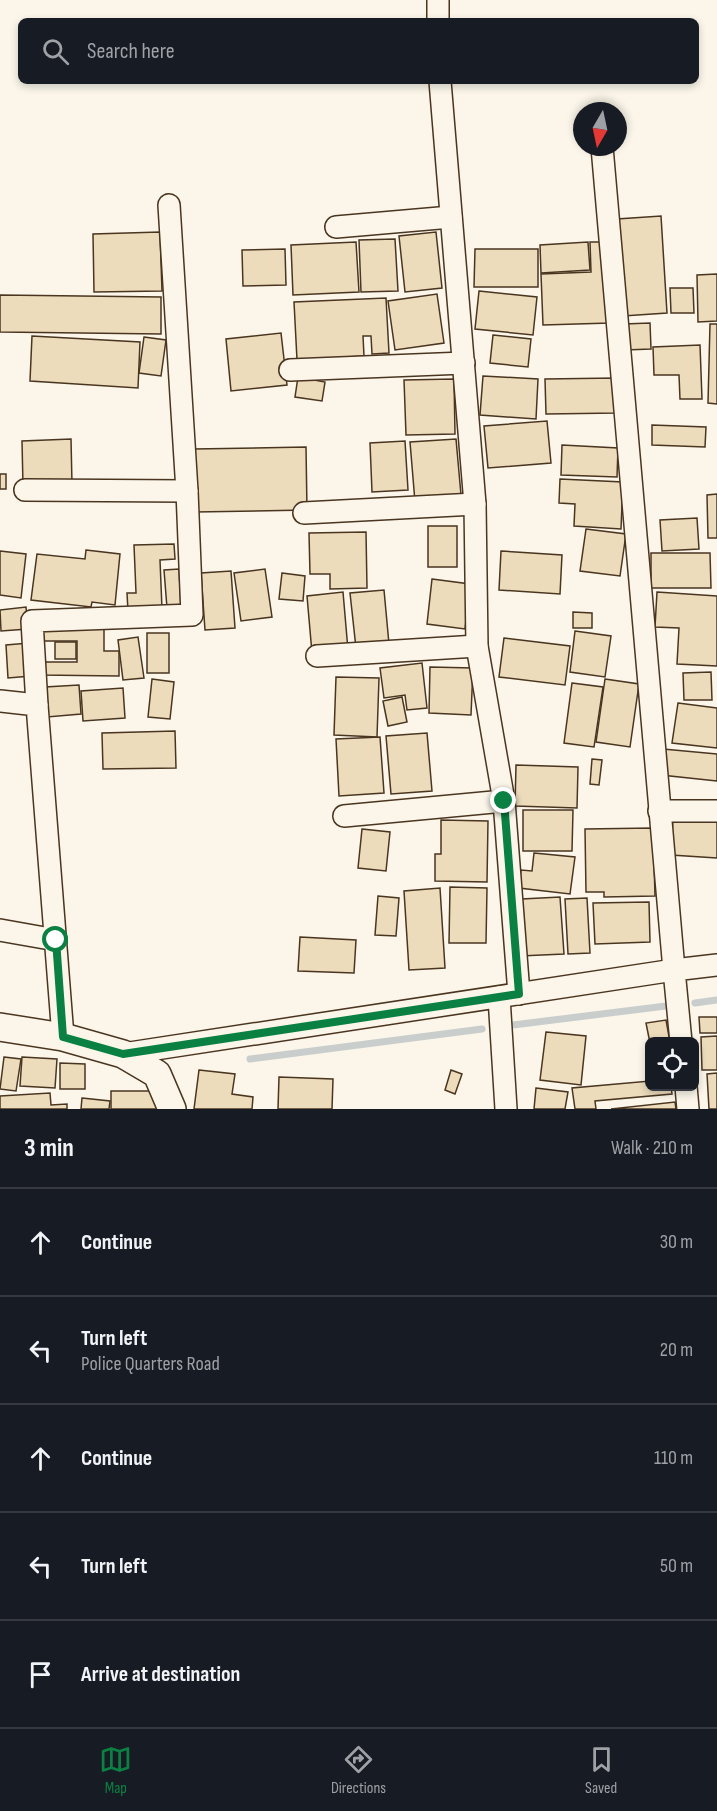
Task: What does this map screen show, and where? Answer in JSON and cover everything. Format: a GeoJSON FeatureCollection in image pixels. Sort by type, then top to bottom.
{"type":"FeatureCollection","features":[{"type":"Feature","properties":{"kind":"street"},"geometry":{"type":"LineString","coordinates":[[438,0],[438,18]]}},
{"type":"Feature","properties":{"kind":"street"},"geometry":{"type":"LineString","coordinates":[[440,84],[475,504],[477,646],[504,801],[509,995],[506,1109]]}},
{"type":"Feature","properties":{"kind":"street"},"geometry":{"type":"LineString","coordinates":[[603,156],[681,1037]]}},
{"type":"Feature","properties":{"kind":"street"},"geometry":{"type":"LineString","coordinates":[[63,1037],[32,621],[192,615],[187,491],[169,206]]}},
{"type":"Feature","properties":{"kind":"street"},"geometry":{"type":"LineString","coordinates":[[336,227],[451,217]]}},
{"type":"Feature","properties":{"kind":"street"},"geometry":{"type":"LineString","coordinates":[[290,370],[464,363]]}},
{"type":"Feature","properties":{"kind":"street"},"geometry":{"type":"LineString","coordinates":[[25,490],[187,491]]}},
{"type":"Feature","properties":{"kind":"street"},"geometry":{"type":"LineString","coordinates":[[304,513],[475,504]]}},
{"type":"Feature","properties":{"kind":"street"},"geometry":{"type":"LineString","coordinates":[[317,656],[477,646]]}},
{"type":"Feature","properties":{"kind":"street"},"geometry":{"type":"LineString","coordinates":[[0,701],[37,705]]}},
{"type":"Feature","properties":{"kind":"street"},"geometry":{"type":"LineString","coordinates":[[344,816],[504,801]]}},
{"type":"Feature","properties":{"kind":"street"},"geometry":{"type":"LineString","coordinates":[[660,811],[717,810]]}},
{"type":"Feature","properties":{"kind":"street"},"geometry":{"type":"LineString","coordinates":[[0,930],[56,940]]}},
{"type":"Feature","properties":{"kind":"street"},"geometry":{"type":"LineString","coordinates":[[123,1054],[717,965]]}},
{"type":"Feature","properties":{"kind":"street"},"geometry":{"type":"LineString","coordinates":[[0,1027],[63,1037],[123,1054],[157,1074],[172,1109]]}},
{"type":"Feature","properties":{"kind":"street"},"geometry":{"type":"LineString","coordinates":[[686,1091],[688,1109]]}},
{"type":"Feature","properties":{"kind":"building"},"geometry":{"type":"Polygon","coordinates":[[[661,216],[667,313],[623,316],[617,219],[661,216]]]}},
{"type":"Feature","properties":{"kind":"building"},"geometry":{"type":"Polygon","coordinates":[[[160,232],[162,291],[94,292],[93,234],[160,232]]]}},
{"type":"Feature","properties":{"kind":"building"},"geometry":{"type":"Polygon","coordinates":[[[436,232],[442,288],[405,292],[399,236],[436,232]]]}},
{"type":"Feature","properties":{"kind":"building"},"geometry":{"type":"Polygon","coordinates":[[[395,239],[398,291],[361,292],[359,240],[395,239]]]}},
{"type":"Feature","properties":{"kind":"building"},"geometry":{"type":"Polygon","coordinates":[[[356,242],[359,292],[293,295],[291,245],[356,242]]]}},
{"type":"Feature","properties":{"kind":"building"},"geometry":{"type":"Polygon","coordinates":[[[588,242],[590,270],[541,273],[540,245],[588,242]]]}},
{"type":"Feature","properties":{"kind":"building"},"geometry":{"type":"Polygon","coordinates":[[[590,242],[604,242],[610,323],[543,325],[541,274],[591,272],[590,242]]]}},
{"type":"Feature","properties":{"kind":"building"},"geometry":{"type":"Polygon","coordinates":[[[285,249],[286,285],[243,286],[242,250],[285,249]]]}},
{"type":"Feature","properties":{"kind":"building"},"geometry":{"type":"Polygon","coordinates":[[[475,249],[538,249],[538,287],[474,287],[475,249]]]}},
{"type":"Feature","properties":{"kind":"building"},"geometry":{"type":"Polygon","coordinates":[[[717,274],[717,321],[698,322],[697,275],[717,274]]]}},
{"type":"Feature","properties":{"kind":"building"},"geometry":{"type":"Polygon","coordinates":[[[670,288],[693,288],[694,313],[671,313],[670,288]]]}},
{"type":"Feature","properties":{"kind":"building"},"geometry":{"type":"Polygon","coordinates":[[[479,291],[537,297],[533,335],[475,329],[479,291]]]}},
{"type":"Feature","properties":{"kind":"building"},"geometry":{"type":"Polygon","coordinates":[[[437,294],[444,343],[395,350],[388,301],[437,294]]]}},
{"type":"Feature","properties":{"kind":"building"},"geometry":{"type":"Polygon","coordinates":[[[0,295],[161,297],[161,334],[0,332],[0,295]]]}},
{"type":"Feature","properties":{"kind":"building"},"geometry":{"type":"Polygon","coordinates":[[[386,298],[389,353],[372,354],[371,336],[363,336],[364,356],[297,360],[294,302],[386,298]]]}},
{"type":"Feature","properties":{"kind":"building"},"geometry":{"type":"Polygon","coordinates":[[[650,323],[651,349],[625,350],[624,324],[650,323]]]}},
{"type":"Feature","properties":{"kind":"building"},"geometry":{"type":"Polygon","coordinates":[[[710,324],[717,324],[717,404],[708,403],[710,324]]]}},
{"type":"Feature","properties":{"kind":"building"},"geometry":{"type":"Polygon","coordinates":[[[281,333],[287,385],[231,391],[226,339],[281,333]]]}},
{"type":"Feature","properties":{"kind":"building"},"geometry":{"type":"Polygon","coordinates":[[[493,335],[531,339],[528,367],[490,363],[493,335]]]}},
{"type":"Feature","properties":{"kind":"building"},"geometry":{"type":"Polygon","coordinates":[[[32,336],[140,342],[138,388],[30,381],[32,336]]]}},
{"type":"Feature","properties":{"kind":"building"},"geometry":{"type":"Polygon","coordinates":[[[144,337],[166,340],[161,376],[139,373],[144,337]]]}},
{"type":"Feature","properties":{"kind":"building"},"geometry":{"type":"Polygon","coordinates":[[[700,345],[702,399],[680,399],[679,375],[654,375],[653,347],[700,345]]]}},
{"type":"Feature","properties":{"kind":"building"},"geometry":{"type":"Polygon","coordinates":[[[483,376],[538,379],[536,419],[480,415],[483,376]]]}},
{"type":"Feature","properties":{"kind":"building"},"geometry":{"type":"Polygon","coordinates":[[[298,377],[325,382],[322,401],[295,397],[298,377]]]}},
{"type":"Feature","properties":{"kind":"building"},"geometry":{"type":"Polygon","coordinates":[[[616,378],[617,413],[546,414],[545,379],[616,378]]]}},
{"type":"Feature","properties":{"kind":"building"},"geometry":{"type":"Polygon","coordinates":[[[454,379],[455,434],[406,435],[404,380],[454,379]]]}},
{"type":"Feature","properties":{"kind":"building"},"geometry":{"type":"Polygon","coordinates":[[[547,421],[551,463],[488,468],[484,426],[547,421]]]}},
{"type":"Feature","properties":{"kind":"building"},"geometry":{"type":"Polygon","coordinates":[[[652,425],[706,427],[705,447],[652,445],[652,425]]]}},
{"type":"Feature","properties":{"kind":"building"},"geometry":{"type":"Polygon","coordinates":[[[71,439],[72,484],[23,486],[22,441],[71,439]]]}},
{"type":"Feature","properties":{"kind":"building"},"geometry":{"type":"Polygon","coordinates":[[[456,439],[461,495],[415,502],[410,442],[456,439]]]}},
{"type":"Feature","properties":{"kind":"building"},"geometry":{"type":"Polygon","coordinates":[[[405,441],[408,490],[372,492],[370,443],[405,441]]]}},
{"type":"Feature","properties":{"kind":"building"},"geometry":{"type":"Polygon","coordinates":[[[562,445],[618,448],[617,477],[561,475],[562,445]]]}},
{"type":"Feature","properties":{"kind":"building"},"geometry":{"type":"Polygon","coordinates":[[[306,447],[307,510],[195,512],[194,449],[306,447]]]}},
{"type":"Feature","properties":{"kind":"building"},"geometry":{"type":"Polygon","coordinates":[[[0,474],[6,474],[6,489],[0,489],[0,474]]]}},
{"type":"Feature","properties":{"kind":"building"},"geometry":{"type":"Polygon","coordinates":[[[560,479],[623,482],[621,529],[574,526],[575,504],[559,503],[560,479]]]}},
{"type":"Feature","properties":{"kind":"building"},"geometry":{"type":"Polygon","coordinates":[[[717,494],[717,538],[708,538],[707,495],[717,494]]]}},
{"type":"Feature","properties":{"kind":"building"},"geometry":{"type":"Polygon","coordinates":[[[697,518],[699,549],[662,551],[660,520],[697,518]]]}},
{"type":"Feature","properties":{"kind":"building"},"geometry":{"type":"Polygon","coordinates":[[[428,526],[457,526],[457,567],[428,567],[428,526]]]}},
{"type":"Feature","properties":{"kind":"building"},"geometry":{"type":"Polygon","coordinates":[[[586,529],[626,534],[620,576],[580,571],[586,529]]]}},
{"type":"Feature","properties":{"kind":"building"},"geometry":{"type":"Polygon","coordinates":[[[366,532],[367,588],[330,589],[330,574],[310,574],[309,533],[366,532]]]}},
{"type":"Feature","properties":{"kind":"building"},"geometry":{"type":"Polygon","coordinates":[[[174,544],[175,559],[160,560],[162,609],[128,611],[127,593],[136,593],[134,545],[174,544]]]}},
{"type":"Feature","properties":{"kind":"building"},"geometry":{"type":"Polygon","coordinates":[[[86,550],[120,554],[115,605],[92,602],[91,607],[31,600],[37,554],[85,559],[86,550]]]}},
{"type":"Feature","properties":{"kind":"building"},"geometry":{"type":"Polygon","coordinates":[[[0,551],[26,554],[21,598],[0,595],[0,551]]]}},
{"type":"Feature","properties":{"kind":"building"},"geometry":{"type":"Polygon","coordinates":[[[501,551],[562,555],[560,594],[499,590],[501,551]]]}},
{"type":"Feature","properties":{"kind":"building"},"geometry":{"type":"Polygon","coordinates":[[[651,553],[710,553],[711,588],[651,588],[651,553]]]}},
{"type":"Feature","properties":{"kind":"building"},"geometry":{"type":"Polygon","coordinates":[[[179,569],[181,607],[167,608],[164,570],[179,569]]]}},
{"type":"Feature","properties":{"kind":"building"},"geometry":{"type":"Polygon","coordinates":[[[265,569],[272,617],[241,621],[234,573],[265,569]]]}},
{"type":"Feature","properties":{"kind":"building"},"geometry":{"type":"Polygon","coordinates":[[[231,571],[235,628],[205,630],[201,573],[231,571]]]}},
{"type":"Feature","properties":{"kind":"building"},"geometry":{"type":"Polygon","coordinates":[[[282,573],[305,576],[303,601],[279,599],[282,573]]]}},
{"type":"Feature","properties":{"kind":"building"},"geometry":{"type":"Polygon","coordinates":[[[432,579],[470,584],[465,629],[427,624],[432,579]]]}},
{"type":"Feature","properties":{"kind":"building"},"geometry":{"type":"Polygon","coordinates":[[[384,590],[389,644],[356,648],[350,593],[384,590]]]}},
{"type":"Feature","properties":{"kind":"building"},"geometry":{"type":"Polygon","coordinates":[[[343,592],[348,650],[312,653],[307,596],[343,592]]]}},
{"type":"Feature","properties":{"kind":"building"},"geometry":{"type":"Polygon","coordinates":[[[657,592],[717,596],[717,666],[677,664],[679,628],[655,627],[657,592]]]}},
{"type":"Feature","properties":{"kind":"building"},"geometry":{"type":"Polygon","coordinates":[[[26,607],[28,629],[1,631],[0,610],[26,607]]]}},
{"type":"Feature","properties":{"kind":"building"},"geometry":{"type":"Polygon","coordinates":[[[573,612],[592,613],[592,628],[573,628],[573,612]]]}},
{"type":"Feature","properties":{"kind":"building"},"geometry":{"type":"Polygon","coordinates":[[[34,628],[104,628],[104,651],[119,651],[119,676],[40,675],[40,662],[77,662],[77,641],[34,641],[34,628]]]}},
{"type":"Feature","properties":{"kind":"building"},"geometry":{"type":"Polygon","coordinates":[[[575,631],[611,636],[605,677],[570,672],[575,631]]]}},
{"type":"Feature","properties":{"kind":"building"},"geometry":{"type":"Polygon","coordinates":[[[147,633],[169,633],[169,673],[147,673],[147,633]]]}},
{"type":"Feature","properties":{"kind":"building"},"geometry":{"type":"Polygon","coordinates":[[[138,637],[144,678],[123,680],[118,640],[138,637]]]}},
{"type":"Feature","properties":{"kind":"building"},"geometry":{"type":"Polygon","coordinates":[[[504,638],[570,646],[565,685],[499,677],[504,638]]]}},
{"type":"Feature","properties":{"kind":"building"},"geometry":{"type":"Polygon","coordinates":[[[55,642],[76,642],[76,659],[55,659],[55,642]]]}},
{"type":"Feature","properties":{"kind":"building"},"geometry":{"type":"Polygon","coordinates":[[[29,643],[31,676],[8,678],[6,645],[29,643]]]}},
{"type":"Feature","properties":{"kind":"building"},"geometry":{"type":"Polygon","coordinates":[[[422,663],[427,708],[407,710],[405,695],[384,698],[380,668],[422,663]]]}},
{"type":"Feature","properties":{"kind":"building"},"geometry":{"type":"Polygon","coordinates":[[[430,667],[473,668],[471,715],[429,713],[430,667]]]}},
{"type":"Feature","properties":{"kind":"building"},"geometry":{"type":"Polygon","coordinates":[[[711,672],[712,700],[684,700],[683,673],[711,672]]]}},
{"type":"Feature","properties":{"kind":"building"},"geometry":{"type":"Polygon","coordinates":[[[336,677],[379,678],[377,737],[334,735],[336,677]]]}},
{"type":"Feature","properties":{"kind":"building"},"geometry":{"type":"Polygon","coordinates":[[[152,679],[174,682],[170,719],[148,717],[152,679]]]}},
{"type":"Feature","properties":{"kind":"building"},"geometry":{"type":"Polygon","coordinates":[[[605,679],[639,684],[630,747],[596,742],[605,679]]]}},
{"type":"Feature","properties":{"kind":"building"},"geometry":{"type":"Polygon","coordinates":[[[572,683],[603,687],[594,747],[564,743],[572,683]]]}},
{"type":"Feature","properties":{"kind":"building"},"geometry":{"type":"Polygon","coordinates":[[[79,685],[81,714],[47,717],[45,687],[79,685]]]}},
{"type":"Feature","properties":{"kind":"building"},"geometry":{"type":"Polygon","coordinates":[[[123,688],[125,718],[83,721],[81,691],[123,688]]]}},
{"type":"Feature","properties":{"kind":"building"},"geometry":{"type":"Polygon","coordinates":[[[402,697],[407,722],[388,726],[383,701],[402,697]]]}},
{"type":"Feature","properties":{"kind":"building"},"geometry":{"type":"Polygon","coordinates":[[[678,703],[717,708],[717,748],[672,743],[678,703]]]}},
{"type":"Feature","properties":{"kind":"building"},"geometry":{"type":"Polygon","coordinates":[[[175,731],[176,768],[103,769],[102,733],[175,731]]]}},
{"type":"Feature","properties":{"kind":"building"},"geometry":{"type":"Polygon","coordinates":[[[427,733],[432,791],[391,794],[386,736],[427,733]]]}},
{"type":"Feature","properties":{"kind":"building"},"geometry":{"type":"Polygon","coordinates":[[[380,737],[384,793],[339,796],[336,739],[380,737]]]}},
{"type":"Feature","properties":{"kind":"building"},"geometry":{"type":"Polygon","coordinates":[[[663,749],[717,754],[717,781],[661,775],[663,749]]]}},
{"type":"Feature","properties":{"kind":"building"},"geometry":{"type":"Polygon","coordinates":[[[592,759],[602,760],[599,785],[590,784],[592,759]]]}},
{"type":"Feature","properties":{"kind":"building"},"geometry":{"type":"Polygon","coordinates":[[[516,765],[578,767],[577,808],[515,806],[516,765]]]}},
{"type":"Feature","properties":{"kind":"building"},"geometry":{"type":"Polygon","coordinates":[[[523,810],[573,810],[572,851],[523,851],[523,810]]]}},
{"type":"Feature","properties":{"kind":"building"},"geometry":{"type":"Polygon","coordinates":[[[673,817],[717,820],[717,858],[671,855],[673,817]]]}},
{"type":"Feature","properties":{"kind":"building"},"geometry":{"type":"Polygon","coordinates":[[[441,820],[488,821],[487,882],[435,881],[435,854],[441,854],[441,820]]]}},
{"type":"Feature","properties":{"kind":"building"},"geometry":{"type":"Polygon","coordinates":[[[653,828],[655,896],[604,897],[604,892],[586,892],[585,829],[653,828]]]}},
{"type":"Feature","properties":{"kind":"building"},"geometry":{"type":"Polygon","coordinates":[[[362,829],[390,832],[386,871],[358,868],[362,829]]]}},
{"type":"Feature","properties":{"kind":"building"},"geometry":{"type":"Polygon","coordinates":[[[534,853],[575,857],[570,894],[519,888],[521,870],[532,871],[534,853]]]}},
{"type":"Feature","properties":{"kind":"building"},"geometry":{"type":"Polygon","coordinates":[[[450,887],[487,888],[486,943],[449,943],[450,887]]]}},
{"type":"Feature","properties":{"kind":"building"},"geometry":{"type":"Polygon","coordinates":[[[440,888],[445,968],[409,970],[404,891],[440,888]]]}},
{"type":"Feature","properties":{"kind":"building"},"geometry":{"type":"Polygon","coordinates":[[[378,896],[399,898],[396,936],[375,935],[378,896]]]}},
{"type":"Feature","properties":{"kind":"building"},"geometry":{"type":"Polygon","coordinates":[[[560,897],[564,954],[520,956],[518,920],[524,919],[522,899],[560,897]]]}},
{"type":"Feature","properties":{"kind":"building"},"geometry":{"type":"Polygon","coordinates":[[[587,898],[590,953],[568,954],[565,899],[587,898]]]}},
{"type":"Feature","properties":{"kind":"building"},"geometry":{"type":"Polygon","coordinates":[[[649,902],[650,942],[595,944],[593,903],[649,902]]]}},
{"type":"Feature","properties":{"kind":"building"},"geometry":{"type":"Polygon","coordinates":[[[300,937],[356,940],[354,973],[298,971],[300,937]]]}},
{"type":"Feature","properties":{"kind":"building"},"geometry":{"type":"Polygon","coordinates":[[[699,1017],[717,1017],[717,1033],[700,1033],[699,1017]]]}},
{"type":"Feature","properties":{"kind":"building"},"geometry":{"type":"Polygon","coordinates":[[[666,1020],[669,1037],[649,1037],[646,1023],[666,1020]]]}},
{"type":"Feature","properties":{"kind":"building"},"geometry":{"type":"Polygon","coordinates":[[[546,1032],[586,1036],[581,1085],[540,1080],[546,1032]]]}},
{"type":"Feature","properties":{"kind":"building"},"geometry":{"type":"Polygon","coordinates":[[[717,1036],[717,1070],[702,1070],[701,1037],[717,1036]]]}},
{"type":"Feature","properties":{"kind":"building"},"geometry":{"type":"Polygon","coordinates":[[[4,1057],[21,1059],[16,1091],[0,1089],[4,1057]]]}},
{"type":"Feature","properties":{"kind":"building"},"geometry":{"type":"Polygon","coordinates":[[[22,1057],[57,1059],[55,1088],[20,1086],[22,1057]]]}},
{"type":"Feature","properties":{"kind":"building"},"geometry":{"type":"Polygon","coordinates":[[[60,1063],[85,1064],[85,1089],[60,1089],[60,1063]]]}},
{"type":"Feature","properties":{"kind":"building"},"geometry":{"type":"Polygon","coordinates":[[[199,1070],[235,1074],[232,1094],[253,1097],[252,1109],[194,1109],[199,1070]]]}},
{"type":"Feature","properties":{"kind":"building"},"geometry":{"type":"Polygon","coordinates":[[[451,1070],[462,1074],[455,1094],[445,1090],[451,1070]]]}},
{"type":"Feature","properties":{"kind":"building"},"geometry":{"type":"Polygon","coordinates":[[[717,1073],[717,1109],[709,1109],[707,1074],[717,1073]]]}},
{"type":"Feature","properties":{"kind":"building"},"geometry":{"type":"Polygon","coordinates":[[[279,1077],[333,1079],[332,1109],[278,1109],[279,1077]]]}},
{"type":"Feature","properties":{"kind":"building"},"geometry":{"type":"Polygon","coordinates":[[[645,1081],[645,1091],[672,1091],[672,1094],[595,1101],[596,1109],[575,1109],[572,1088],[645,1081]]]}},
{"type":"Feature","properties":{"kind":"building"},"geometry":{"type":"Polygon","coordinates":[[[536,1088],[568,1092],[565,1109],[534,1109],[536,1088]]]}},
{"type":"Feature","properties":{"kind":"building"},"geometry":{"type":"Polygon","coordinates":[[[111,1091],[161,1091],[160,1109],[111,1109],[111,1091]]]}},
{"type":"Feature","properties":{"kind":"building"},"geometry":{"type":"Polygon","coordinates":[[[50,1093],[51,1105],[67,1104],[67,1109],[0,1109],[0,1096],[50,1093]]]}},
{"type":"Feature","properties":{"kind":"building"},"geometry":{"type":"Polygon","coordinates":[[[82,1098],[110,1101],[109,1109],[81,1109],[82,1098]]]}},
{"type":"Feature","properties":{"kind":"building"},"geometry":{"type":"Polygon","coordinates":[[[675,1102],[676,1109],[611,1109],[675,1102]]]}},
{"type":"Feature","properties":{"kind":"waterway"},"geometry":{"type":"LineString","coordinates":[[695,1003],[717,1000]]}},
{"type":"Feature","properties":{"kind":"waterway"},"geometry":{"type":"LineString","coordinates":[[513,1025],[666,1006]]}},
{"type":"Feature","properties":{"kind":"waterway"},"geometry":{"type":"LineString","coordinates":[[250,1059],[482,1029]]}},
{"type":"Feature","properties":{"kind":"route"},"geometry":{"type":"LineString","coordinates":[[56,940],[63,1037],[123,1054],[519,994],[504,801]]}}]}
